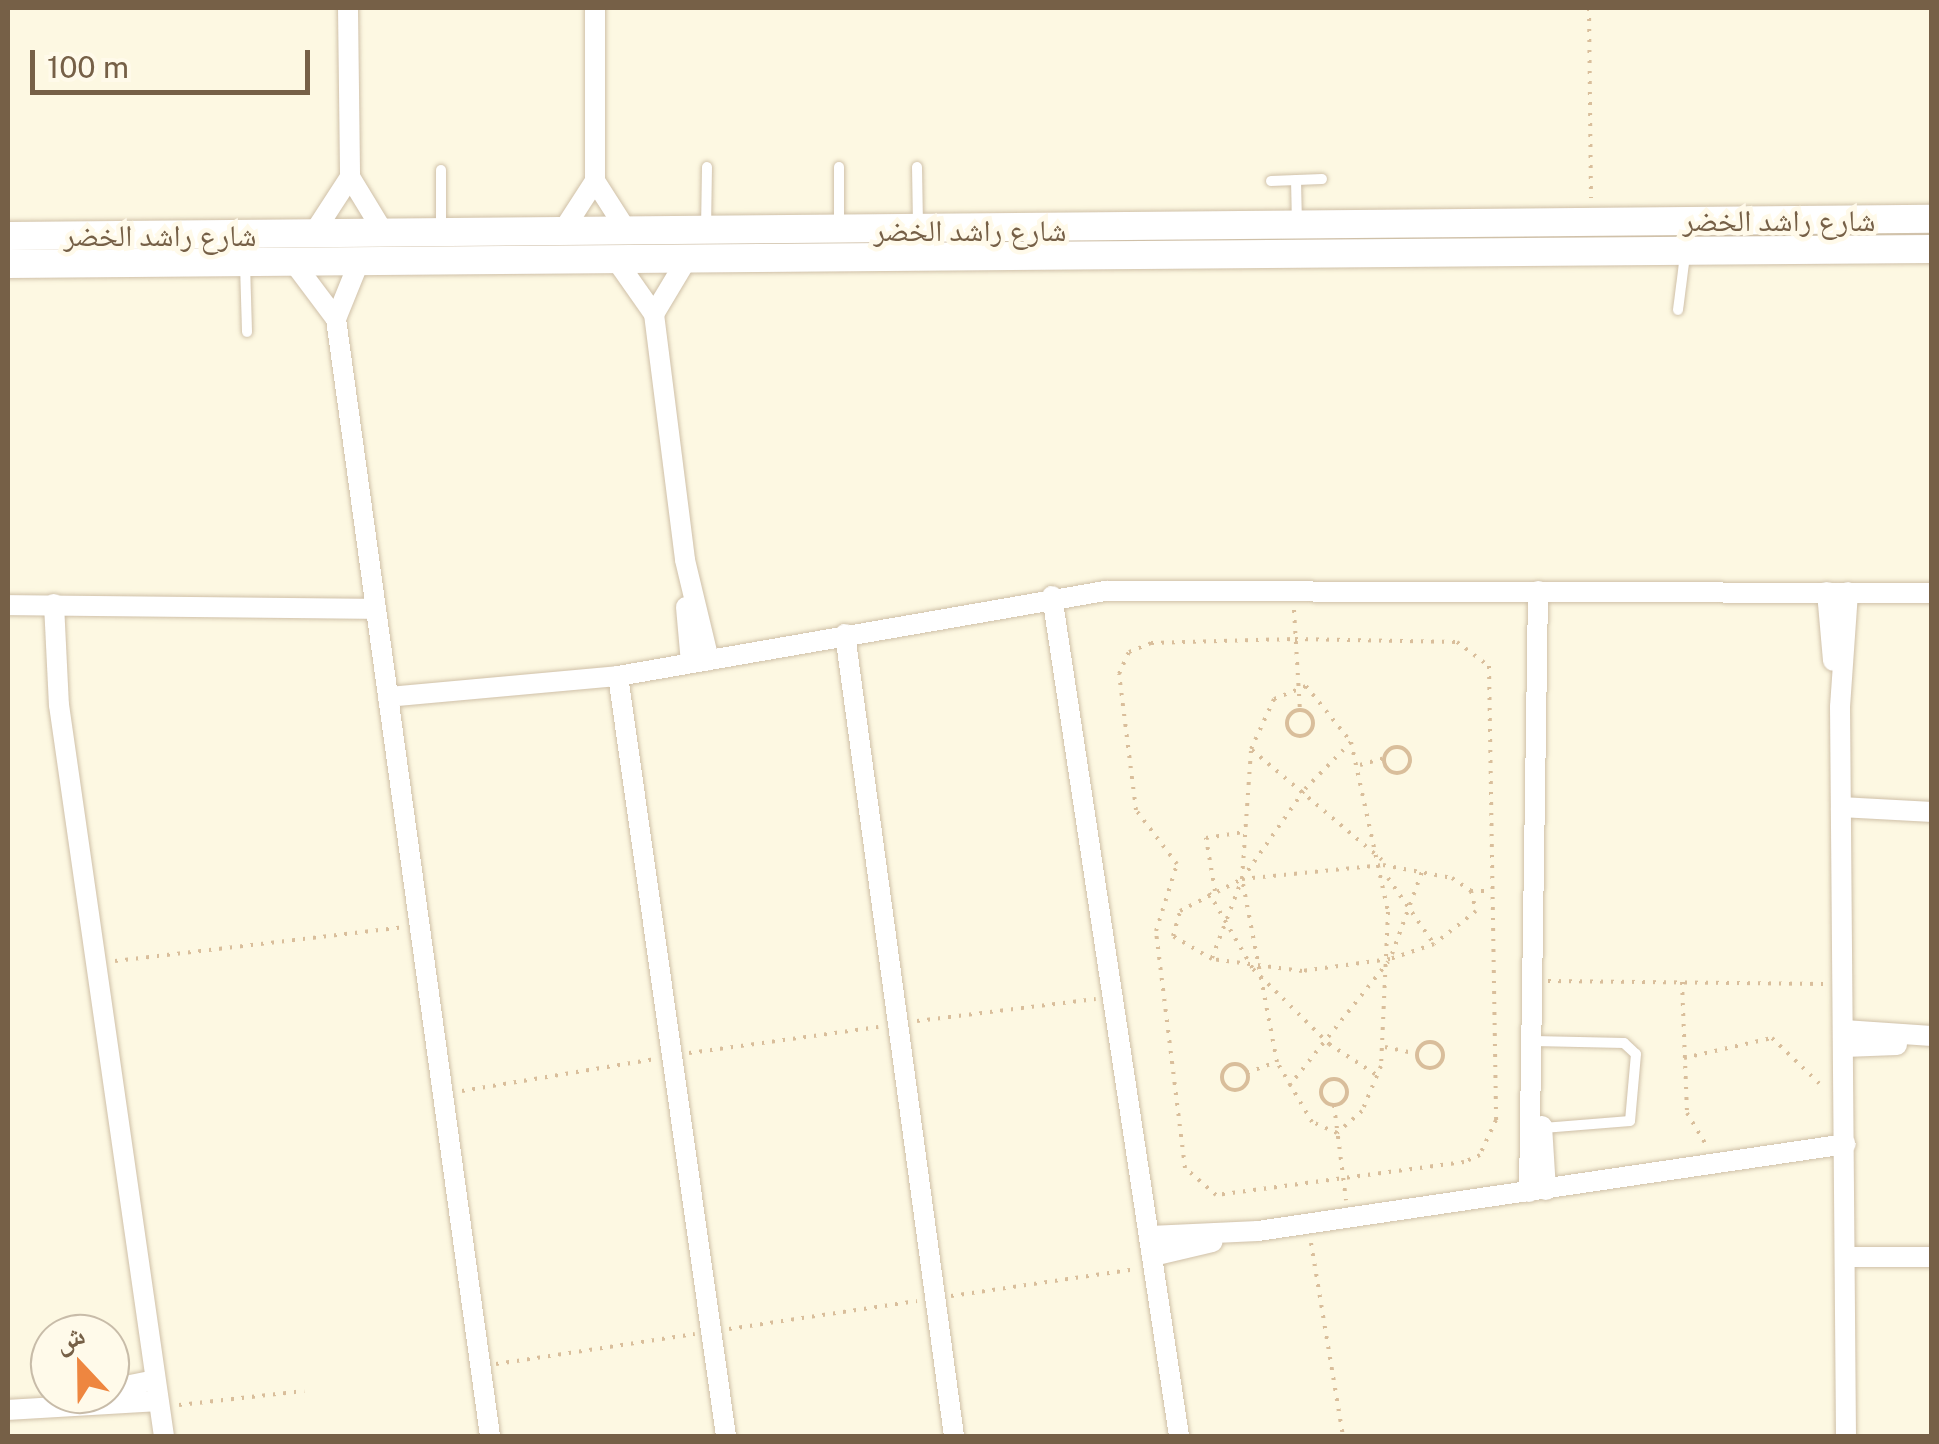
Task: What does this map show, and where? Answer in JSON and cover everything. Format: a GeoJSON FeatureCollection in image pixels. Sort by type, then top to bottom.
{"type":"FeatureCollection","features":[{"type":"Feature","properties":{"kind":"street"},"geometry":{"type":"LineString","coordinates":[[348,8],[350,177],[384,233]]}},
{"type":"Feature","properties":{"kind":"street"},"geometry":{"type":"LineString","coordinates":[[595,8],[595,181],[627,231]]}},
{"type":"Feature","properties":{"kind":"street"},"geometry":{"type":"LineString","coordinates":[[312,234],[350,177]]}},
{"type":"Feature","properties":{"kind":"street"},"geometry":{"type":"LineString","coordinates":[[562,232],[595,181]]}},
{"type":"Feature","properties":{"kind":"street","name":"شارع راشد الخضر"},"geometry":{"type":"LineString","coordinates":[[8,236],[1932,220]]}},
{"type":"Feature","properties":{"kind":"street","name":"شارع راشد الخضر"},"geometry":{"type":"LineString","coordinates":[[8,264],[1932,248]]}},
{"type":"Feature","properties":{"kind":"street"},"geometry":{"type":"LineString","coordinates":[[654,314],[687,258]]}},
{"type":"Feature","properties":{"kind":"street"},"geometry":{"type":"LineString","coordinates":[[616,260],[654,314],[700,662]]}},
{"type":"Feature","properties":{"kind":"street"},"geometry":{"type":"LineString","coordinates":[[336,319],[359,262]]}},
{"type":"Feature","properties":{"kind":"street"},"geometry":{"type":"LineString","coordinates":[[294,263],[336,319],[490,1436]]}},
{"type":"Feature","properties":{"kind":"street"},"geometry":{"type":"LineString","coordinates":[[389,705],[618,676],[1060,596],[1293,590],[1932,593]]}},
{"type":"Feature","properties":{"kind":"street"},"geometry":{"type":"LineString","coordinates":[[1530,591],[1537,1191]]}},
{"type":"Feature","properties":{"kind":"street"},"geometry":{"type":"LineString","coordinates":[[1838,592],[1850,1432]]}},
{"type":"Feature","properties":{"kind":"street"},"geometry":{"type":"LineString","coordinates":[[1060,596],[1179,1436]]}},
{"type":"Feature","properties":{"kind":"street"},"geometry":{"type":"LineString","coordinates":[[8,605],[374,602]]}},
{"type":"Feature","properties":{"kind":"street"},"geometry":{"type":"LineString","coordinates":[[47,604],[164,1436]]}},
{"type":"Feature","properties":{"kind":"street"},"geometry":{"type":"LineString","coordinates":[[838,635],[954,1436]]}},
{"type":"Feature","properties":{"kind":"street"},"geometry":{"type":"LineString","coordinates":[[618,676],[726,1436]]}},
{"type":"Feature","properties":{"kind":"street"},"geometry":{"type":"LineString","coordinates":[[1841,815],[1932,815]]}},
{"type":"Feature","properties":{"kind":"street"},"geometry":{"type":"LineString","coordinates":[[1844,1038],[1932,1039]]}},
{"type":"Feature","properties":{"kind":"street"},"geometry":{"type":"LineString","coordinates":[[1534,1080],[1542,1128],[1537,1191]]}},
{"type":"Feature","properties":{"kind":"street"},"geometry":{"type":"LineString","coordinates":[[1152,1253],[1258,1231],[1725,1164],[1846,1152]]}},
{"type":"Feature","properties":{"kind":"street"},"geometry":{"type":"LineString","coordinates":[[1847,1257],[1932,1257]]}},
{"type":"Feature","properties":{"kind":"street"},"geometry":{"type":"LineString","coordinates":[[130,1392],[158,1396]]}},
{"type":"Feature","properties":{"kind":"street"},"geometry":{"type":"LineString","coordinates":[[130,1398],[158,1396]]}},
{"type":"Feature","properties":{"kind":"lane"},"geometry":{"type":"LineString","coordinates":[[706,231],[707,167]]}},
{"type":"Feature","properties":{"kind":"lane"},"geometry":{"type":"LineString","coordinates":[[839,167],[839,230]]}},
{"type":"Feature","properties":{"kind":"lane"},"geometry":{"type":"LineString","coordinates":[[917,168],[918,230]]}},
{"type":"Feature","properties":{"kind":"lane"},"geometry":{"type":"LineString","coordinates":[[440,233],[441,170]]}},
{"type":"Feature","properties":{"kind":"lane"},"geometry":{"type":"LineString","coordinates":[[1272,181],[1322,179]]}},
{"type":"Feature","properties":{"kind":"lane"},"geometry":{"type":"LineString","coordinates":[[1296,180],[1297,228]]}},
{"type":"Feature","properties":{"kind":"lane"},"geometry":{"type":"LineString","coordinates":[[1678,310],[1685,249]]}},
{"type":"Feature","properties":{"kind":"lane"},"geometry":{"type":"LineString","coordinates":[[244,263],[248,332]]}},
{"type":"Feature","properties":{"kind":"lane"},"geometry":{"type":"LineString","coordinates":[[1534,1041],[1624,1043],[1636,1054],[1630,1121],[1542,1128]]}},
{"type":"Feature","properties":{"kind":"path"},"geometry":{"type":"LineString","coordinates":[[1590,8],[1591,222]]}},
{"type":"Feature","properties":{"kind":"path"},"geometry":{"type":"LineString","coordinates":[[1293,590],[1300,710],[1313,722],[1296,736],[1286,722],[1300,710]]}},
{"type":"Feature","properties":{"kind":"path"},"geometry":{"type":"LineString","coordinates":[[1295,639],[1457,642],[1481,654],[1491,679],[1490,1140],[1464,1162],[1216,1196],[1185,1168],[1156,932],[1177,864],[1136,810],[1119,674],[1129,652],[1151,642],[1295,639]]}},
{"type":"Feature","properties":{"kind":"path"},"geometry":{"type":"LineString","coordinates":[[1297,684],[1324,702],[1351,742],[1385,874],[1390,959],[1385,1047],[1378,1076],[1362,1111],[1337,1133]]}},
{"type":"Feature","properties":{"kind":"path"},"geometry":{"type":"LineString","coordinates":[[1297,684],[1274,699],[1251,749],[1242,832],[1242,878],[1253,969],[1277,1062],[1312,1122],[1337,1133]]}},
{"type":"Feature","properties":{"kind":"path"},"geometry":{"type":"LineString","coordinates":[[1212,959],[1242,878],[1305,789],[1351,742]]}},
{"type":"Feature","properties":{"kind":"path"},"geometry":{"type":"LineString","coordinates":[[1359,766],[1384,758],[1398,746],[1410,758],[1400,773],[1384,758]]}},
{"type":"Feature","properties":{"kind":"path"},"geometry":{"type":"LineString","coordinates":[[1251,749],[1305,789],[1383,862]]}},
{"type":"Feature","properties":{"kind":"path"},"geometry":{"type":"LineString","coordinates":[[1242,832],[1206,838],[1212,892],[1224,924],[1253,969],[1330,1044],[1378,1076]]}},
{"type":"Feature","properties":{"kind":"path"},"geometry":{"type":"LineString","coordinates":[[1471,891],[1476,911],[1434,944],[1390,959],[1253,969],[1212,959],[1181,945],[1172,924],[1212,892],[1242,878],[1383,862],[1424,869],[1471,891],[1493,890]]}},
{"type":"Feature","properties":{"kind":"path"},"geometry":{"type":"LineString","coordinates":[[1290,1086],[1330,1044],[1390,959],[1424,869]]}},
{"type":"Feature","properties":{"kind":"path"},"geometry":{"type":"LineString","coordinates":[[1385,874],[1434,944]]}},
{"type":"Feature","properties":{"kind":"path"},"geometry":{"type":"LineString","coordinates":[[95,963],[420,925]]}},
{"type":"Feature","properties":{"kind":"path"},"geometry":{"type":"LineString","coordinates":[[1534,980],[1844,984]]}},
{"type":"Feature","properties":{"kind":"path"},"geometry":{"type":"LineString","coordinates":[[1682,982],[1690,1123],[1725,1164]]}},
{"type":"Feature","properties":{"kind":"path"},"geometry":{"type":"LineString","coordinates":[[443,1094],[672,1056],[1116,996]]}},
{"type":"Feature","properties":{"kind":"path"},"geometry":{"type":"LineString","coordinates":[[1684,1058],[1772,1038],[1845,1099]]}},
{"type":"Feature","properties":{"kind":"path"},"geometry":{"type":"LineString","coordinates":[[1385,1047],[1417,1054],[1436,1044],[1442,1060],[1426,1068],[1417,1054]]}},
{"type":"Feature","properties":{"kind":"path"},"geometry":{"type":"LineString","coordinates":[[1247,1073],[1277,1062]]}},
{"type":"Feature","properties":{"kind":"path"},"geometry":{"type":"LineString","coordinates":[[1233,1064],[1247,1073],[1242,1088],[1222,1082],[1233,1064]]}},
{"type":"Feature","properties":{"kind":"path"},"geometry":{"type":"LineString","coordinates":[[1334,1106],[1348,1090],[1335,1079],[1322,1095],[1334,1106],[1349,1218]]}},
{"type":"Feature","properties":{"kind":"path"},"geometry":{"type":"LineString","coordinates":[[1308,1224],[1342,1436]]}},
{"type":"Feature","properties":{"kind":"path"},"geometry":{"type":"LineString","coordinates":[[480,1366],[935,1298],[1152,1253]]}},
{"type":"Feature","properties":{"kind":"path"},"geometry":{"type":"LineString","coordinates":[[158,1396],[304,1391]]}}]}
